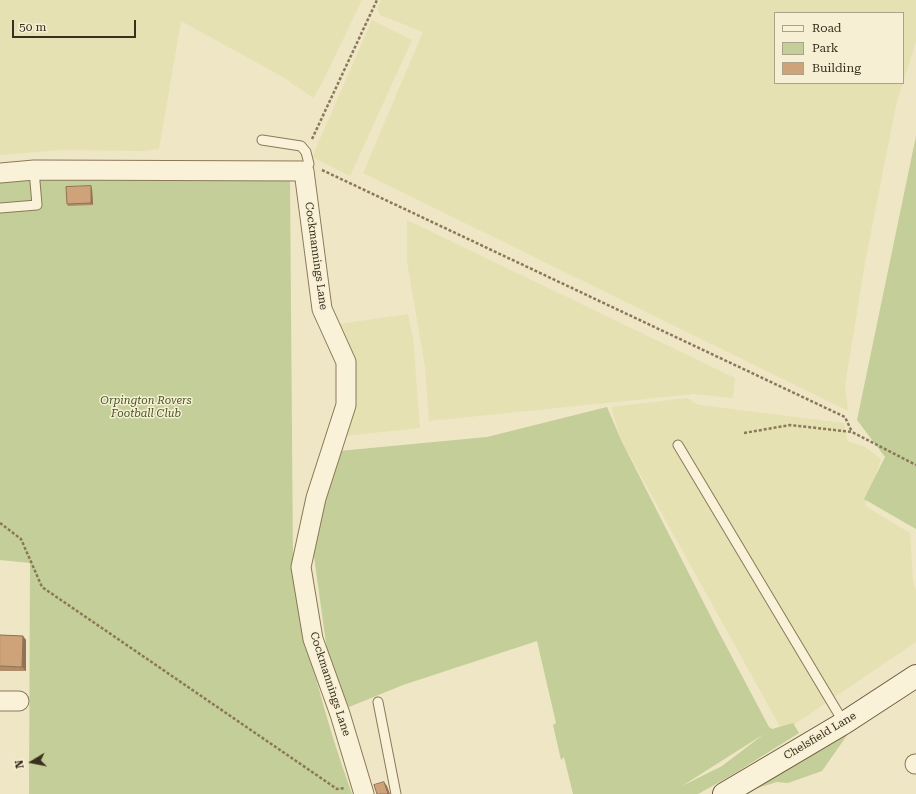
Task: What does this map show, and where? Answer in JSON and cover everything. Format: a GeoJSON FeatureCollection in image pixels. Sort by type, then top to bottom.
{"type":"FeatureCollection","features":[{"type":"Feature","properties":{"kind":"street"},"geometry":{"type":"LineString","coordinates":[[0,173],[34,170],[306,162]]}},
{"type":"Feature","properties":{"kind":"street","name":"Cockmannings Lane"},"geometry":{"type":"LineString","coordinates":[[306,162],[322,309],[346,362],[346,405],[316,498],[301,567],[313,639],[340,714],[362,790]]}},
{"type":"Feature","properties":{"kind":"street","name":"Chelsfield Lane"},"geometry":{"type":"LineString","coordinates":[[724,794],[844,723],[916,676]]}},
{"type":"Feature","properties":{"kind":"street"},"geometry":{"type":"LineString","coordinates":[[0,701],[19,701]]}},
{"type":"Feature","properties":{"kind":"lane"},"geometry":{"type":"LineString","coordinates":[[262,140],[301,146],[306,162]]}},
{"type":"Feature","properties":{"kind":"lane"},"geometry":{"type":"LineString","coordinates":[[0,208],[36,205],[34,170]]}},
{"type":"Feature","properties":{"kind":"lane"},"geometry":{"type":"LineString","coordinates":[[678,445],[844,723]]}},
{"type":"Feature","properties":{"kind":"lane"},"geometry":{"type":"LineString","coordinates":[[378,702],[396,794]]}},
{"type":"Feature","properties":{"kind":"path"},"geometry":{"type":"LineString","coordinates":[[377,0],[306,162],[845,417],[852,432]]}},
{"type":"Feature","properties":{"kind":"path"},"geometry":{"type":"LineString","coordinates":[[744,433],[790,425],[852,432],[916,465]]}},
{"type":"Feature","properties":{"kind":"path"},"geometry":{"type":"LineString","coordinates":[[0,523],[21,539],[42,587],[336,789],[362,790]]}},
{"type":"Feature","properties":{"kind":"shaded area"},"geometry":{"type":"Polygon","coordinates":[[[0,0],[362,0],[321,85],[313,98],[283,77],[181,21],[159,149],[144,151],[62,150],[0,155],[0,0]]]}},
{"type":"Feature","properties":{"kind":"shaded area"},"geometry":{"type":"Polygon","coordinates":[[[381,0],[916,0],[916,42],[904,79],[904,12],[774,12],[774,84],[903,84],[896,105],[865,263],[845,385],[848,411],[363,173],[423,32],[380,15],[377,8],[381,0]]]}},
{"type":"Feature","properties":{"kind":"shaded area"},"geometry":{"type":"Polygon","coordinates":[[[372,20],[412,40],[350,176],[312,157],[372,20]]]}},
{"type":"Feature","properties":{"kind":"shaded area"},"geometry":{"type":"Polygon","coordinates":[[[407,220],[735,378],[733,398],[694,394],[429,421],[425,367],[407,262],[407,220]]]}},
{"type":"Feature","properties":{"kind":"shaded area"},"geometry":{"type":"Polygon","coordinates":[[[408,314],[413,338],[420,428],[344,436],[339,324],[408,314]]]}},
{"type":"Feature","properties":{"kind":"shaded area"},"geometry":{"type":"Polygon","coordinates":[[[687,398],[699,405],[844,423],[847,441],[865,447],[881,459],[865,506],[910,533],[913,581],[916,590],[916,642],[783,732],[621,440],[611,407],[687,398]]]}},
{"type":"Feature","properties":{"kind":"green space"},"geometry":{"type":"Polygon","coordinates":[[[916,136],[916,529],[864,499],[885,457],[857,420],[916,136]]]}},
{"type":"Feature","properties":{"kind":"green space","name":"Orpington Rovers Football Club"},"geometry":{"type":"Polygon","coordinates":[[[26,178],[290,180],[293,563],[303,622],[316,680],[352,794],[29,794],[30,563],[0,560],[0,180],[26,178]]]}},
{"type":"Feature","properties":{"kind":"green space"},"geometry":{"type":"Polygon","coordinates":[[[607,407],[621,440],[714,623],[769,727],[772,729],[793,723],[799,733],[732,775],[698,794],[573,794],[564,757],[561,760],[553,725],[556,723],[537,641],[403,685],[349,707],[330,672],[312,542],[339,451],[487,437],[607,407]],[[764,734],[682,786],[722,766],[764,734]]]}},
{"type":"Feature","properties":{"kind":"green space"},"geometry":{"type":"Polygon","coordinates":[[[850,731],[822,771],[788,783],[777,782],[748,791],[850,731]]]}},
{"type":"Feature","properties":{"kind":"building"},"geometry":{"type":"Polygon","coordinates":[[[91,186],[91,203],[67,204],[66,187],[91,186]]]}},
{"type":"Feature","properties":{"kind":"building"},"geometry":{"type":"Polygon","coordinates":[[[0,635],[23,636],[22,667],[0,666],[0,635]]]}},
{"type":"Feature","properties":{"kind":"building"},"geometry":{"type":"Polygon","coordinates":[[[384,782],[388,794],[377,794],[374,785],[384,782]]]}}]}
